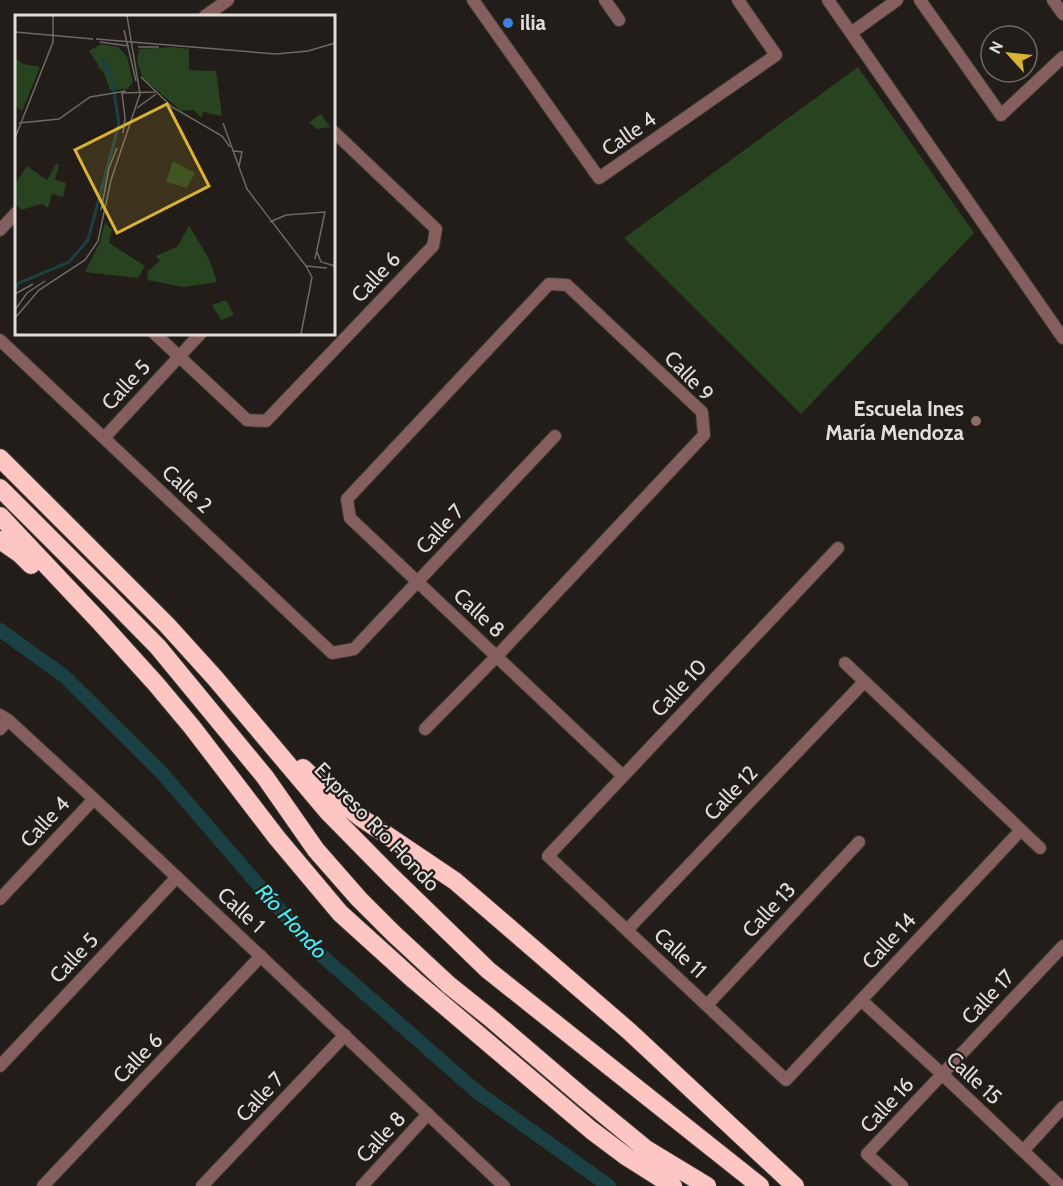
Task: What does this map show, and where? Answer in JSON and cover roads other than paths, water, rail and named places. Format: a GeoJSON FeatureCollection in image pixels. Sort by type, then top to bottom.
{"type":"FeatureCollection","features":[{"type":"Feature","properties":{"kind":"highway","name":"Expreso Río Hondo"},"geometry":{"type":"LineString","coordinates":[[0,458],[167,626],[225,690],[328,812],[488,970],[759,1186]]}},
{"type":"Feature","properties":{"kind":"highway"},"geometry":{"type":"LineString","coordinates":[[0,488],[158,647],[265,777],[316,850],[359,899],[393,933],[449,985],[646,1149],[707,1186]]}},
{"type":"Feature","properties":{"kind":"highway"},"geometry":{"type":"LineString","coordinates":[[0,516],[156,684],[277,838],[340,913],[423,988],[591,1130],[627,1157],[673,1186]]}},
{"type":"Feature","properties":{"kind":"highway"},"geometry":{"type":"LineString","coordinates":[[0,540],[20,554],[75,607],[99,621]]}},
{"type":"Feature","properties":{"kind":"highway"},"geometry":{"type":"LineString","coordinates":[[225,690],[326,790],[360,817],[456,881],[630,1032],[795,1186]]}},
{"type":"Feature","properties":{"kind":"highway"},"geometry":{"type":"LineString","coordinates":[[555,1024],[606,1075],[743,1186]]}},
{"type":"Feature","properties":{"kind":"street"},"geometry":{"type":"LineString","coordinates":[[206,15],[228,0]]}},
{"type":"Feature","properties":{"kind":"street","name":"Calle 4"},"geometry":{"type":"LineString","coordinates":[[473,0],[599,178],[776,55],[738,0]]}},
{"type":"Feature","properties":{"kind":"street"},"geometry":{"type":"LineString","coordinates":[[605,0],[619,20]]}},
{"type":"Feature","properties":{"kind":"street"},"geometry":{"type":"LineString","coordinates":[[828,0],[1063,338]]}},
{"type":"Feature","properties":{"kind":"street"},"geometry":{"type":"LineString","coordinates":[[851,33],[897,0]]}},
{"type":"Feature","properties":{"kind":"street"},"geometry":{"type":"LineString","coordinates":[[920,0],[1001,115],[1063,57]]}},
{"type":"Feature","properties":{"kind":"street"},"geometry":{"type":"LineString","coordinates":[[1053,0],[1063,14]]}},
{"type":"Feature","properties":{"kind":"street","name":"Calle 6"},"geometry":{"type":"LineString","coordinates":[[155,334],[247,420],[266,422],[433,246],[436,229],[334,132]]}},
{"type":"Feature","properties":{"kind":"street"},"geometry":{"type":"LineString","coordinates":[[0,230],[15,214]]}},
{"type":"Feature","properties":{"kind":"street","name":"Calle 9"},"geometry":{"type":"LineString","coordinates":[[374,471],[549,284],[567,285],[702,412],[704,435],[425,729]]}},
{"type":"Feature","properties":{"kind":"street","name":"Calle 5"},"geometry":{"type":"LineString","coordinates":[[104,438],[200,334]]}},
{"type":"Feature","properties":{"kind":"street","name":"Calle 2"},"geometry":{"type":"LineString","coordinates":[[0,340],[332,652],[354,649]]}},
{"type":"Feature","properties":{"kind":"street","name":"Calle 7"},"geometry":{"type":"LineString","coordinates":[[354,649],[555,436]]}},
{"type":"Feature","properties":{"kind":"street","name":"Calle 8"},"geometry":{"type":"LineString","coordinates":[[374,471],[348,499],[350,518],[623,776]]}},
{"type":"Feature","properties":{"kind":"street","name":"Calle 10"},"geometry":{"type":"LineString","coordinates":[[548,856],[838,548]]}},
{"type":"Feature","properties":{"kind":"street"},"geometry":{"type":"LineString","coordinates":[[845,663],[1040,848]]}},
{"type":"Feature","properties":{"kind":"street","name":"Calle 12"},"geometry":{"type":"LineString","coordinates":[[627,930],[864,682]]}},
{"type":"Feature","properties":{"kind":"street","name":"Calle 1"},"geometry":{"type":"LineString","coordinates":[[3,721],[94,799],[504,1186]]}},
{"type":"Feature","properties":{"kind":"street","name":"Calle 4"},"geometry":{"type":"LineString","coordinates":[[0,899],[94,799]]}},
{"type":"Feature","properties":{"kind":"street","name":"Calle 14"},"geometry":{"type":"LineString","coordinates":[[786,1080],[1021,830]]}},
{"type":"Feature","properties":{"kind":"street","name":"Calle 13"},"geometry":{"type":"LineString","coordinates":[[706,1005],[859,842]]}},
{"type":"Feature","properties":{"kind":"street","name":"Calle 11"},"geometry":{"type":"LineString","coordinates":[[548,856],[786,1080]]}},
{"type":"Feature","properties":{"kind":"street","name":"Calle 5"},"geometry":{"type":"LineString","coordinates":[[0,1066],[177,877]]}},
{"type":"Feature","properties":{"kind":"street","name":"Calle 17"},"geometry":{"type":"LineString","coordinates":[[942,1074],[1063,946]]}},
{"type":"Feature","properties":{"kind":"street","name":"Calle 6"},"geometry":{"type":"LineString","coordinates":[[44,1186],[261,957]]}},
{"type":"Feature","properties":{"kind":"street","name":"Calle 15"},"geometry":{"type":"LineString","coordinates":[[861,1000],[1060,1186]]}},
{"type":"Feature","properties":{"kind":"street","name":"Calle 7"},"geometry":{"type":"LineString","coordinates":[[202,1186],[345,1035]]}},
{"type":"Feature","properties":{"kind":"street","name":"Calle 16"},"geometry":{"type":"LineString","coordinates":[[902,1186],[867,1154],[942,1074]]}},
{"type":"Feature","properties":{"kind":"street"},"geometry":{"type":"LineString","coordinates":[[1023,1151],[1063,1107]]}},
{"type":"Feature","properties":{"kind":"street","name":"Calle 8"},"geometry":{"type":"LineString","coordinates":[[362,1186],[428,1114]]}},
{"type":"Feature","properties":{"kind":"waterway","name":"Río Hondo"},"geometry":{"type":"LineString","coordinates":[[0,630],[64,676],[161,772],[312,947],[476,1091],[609,1186]]}},
{"type":"Feature","properties":{"kind":"place","name":"ilia"},"geometry":{"type":"Point","coordinates":[508,23]}},
{"type":"Feature","properties":{"kind":"place","name":"Escuela Ines María Mendoza"},"geometry":{"type":"Point","coordinates":[976,421]}}]}
